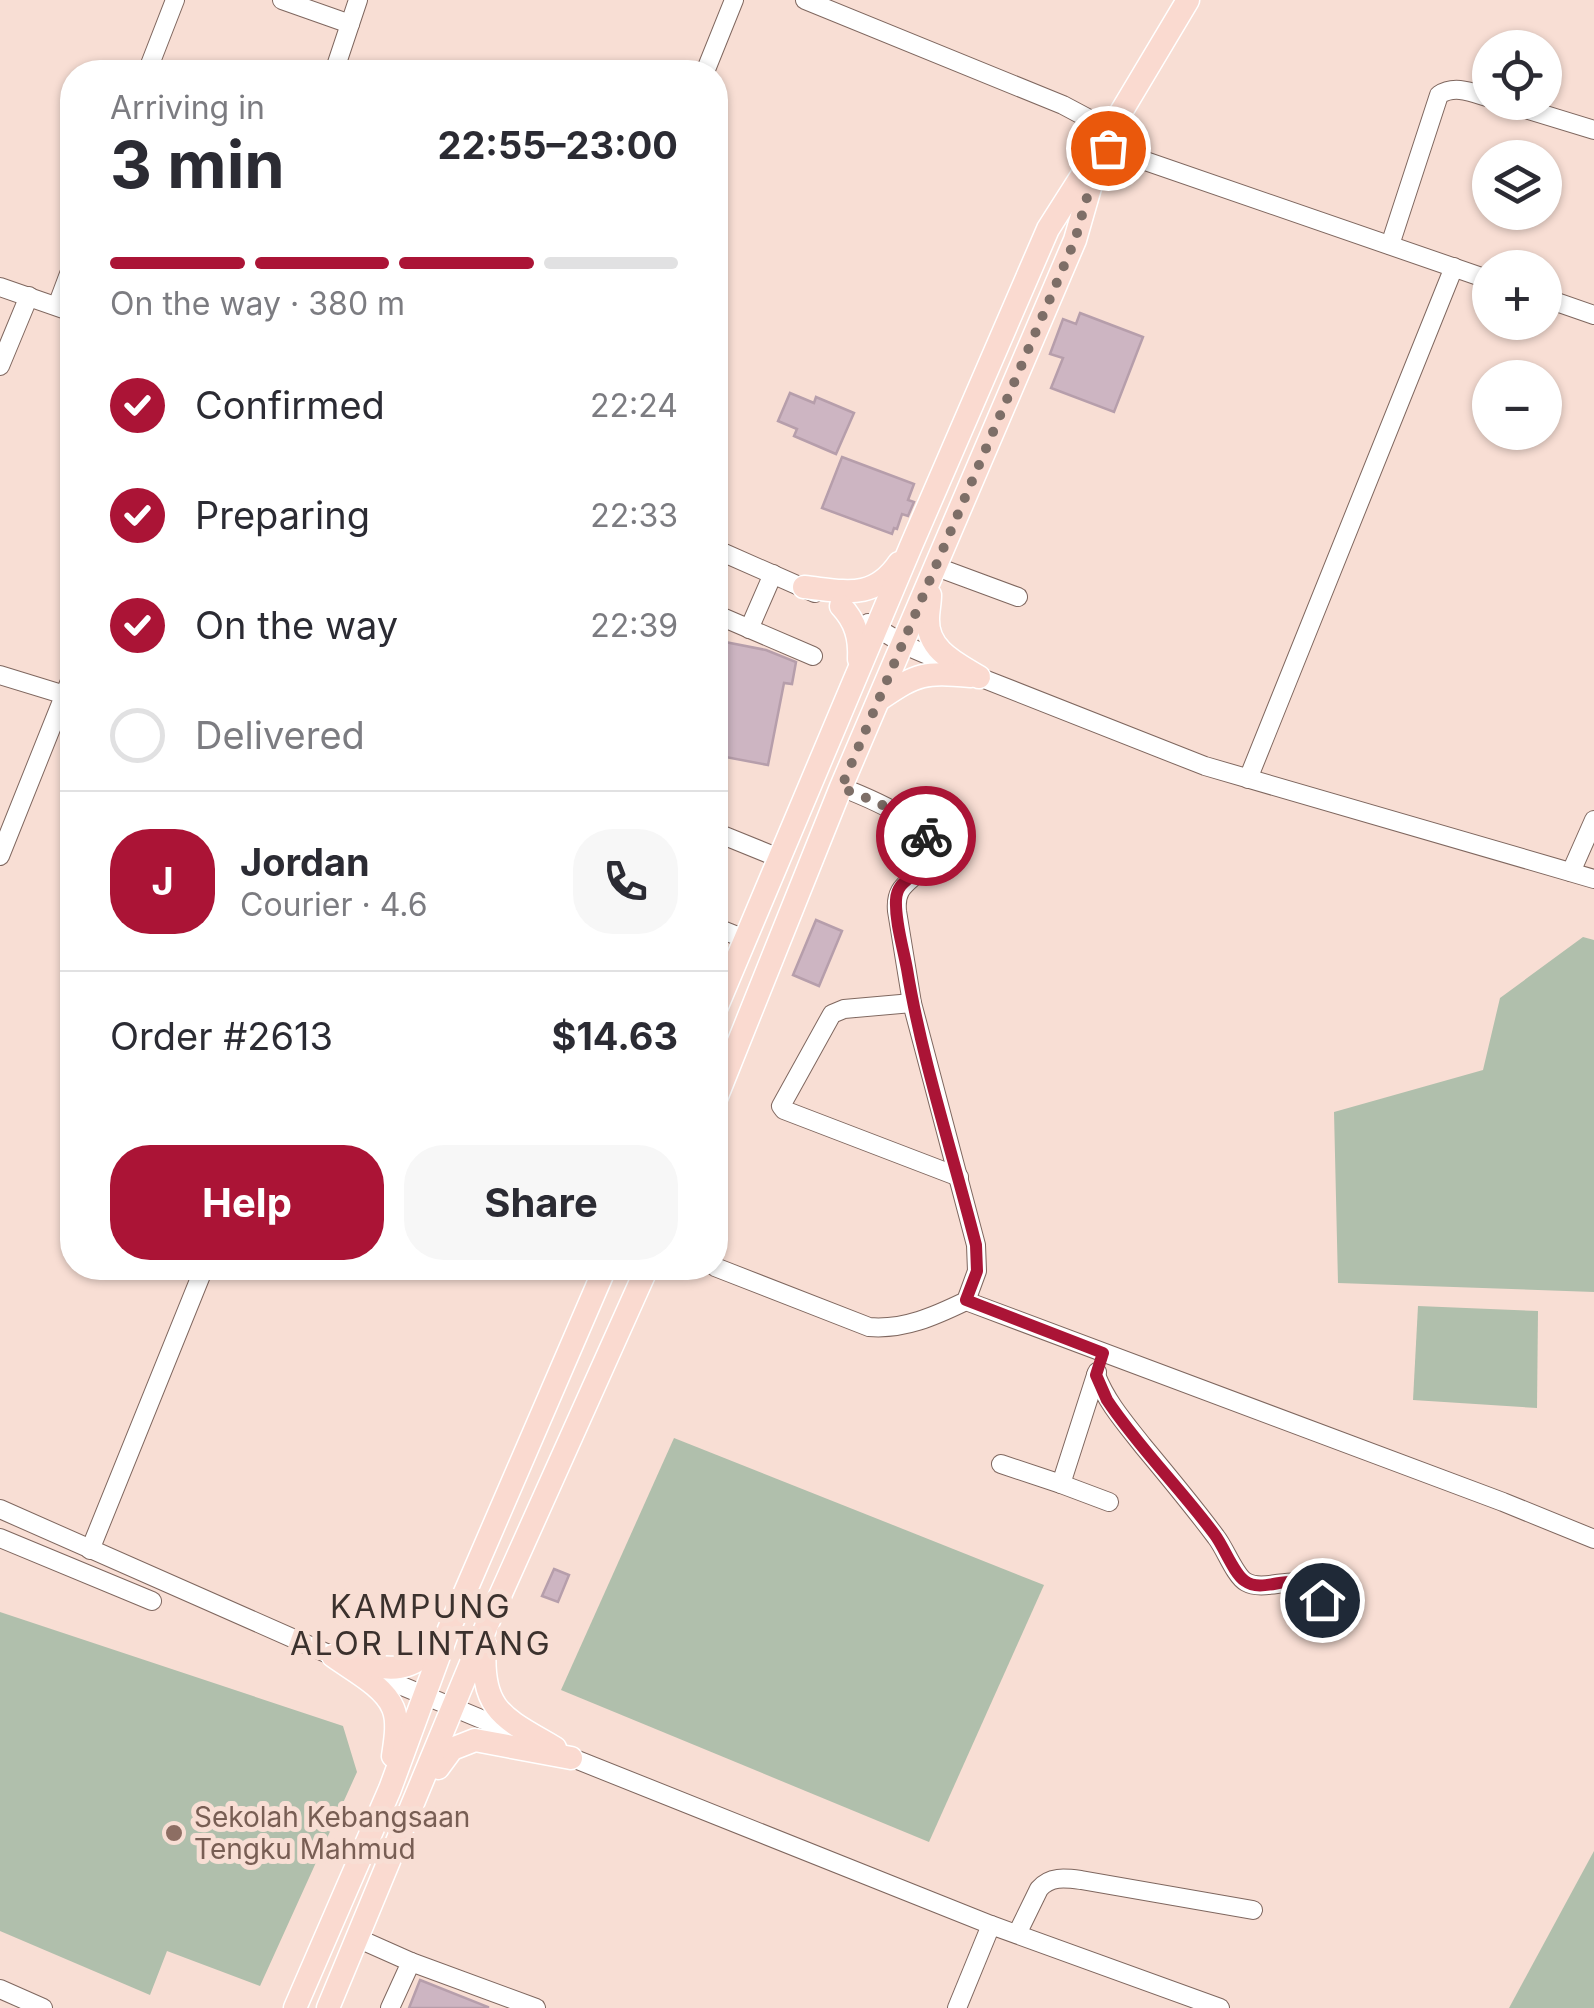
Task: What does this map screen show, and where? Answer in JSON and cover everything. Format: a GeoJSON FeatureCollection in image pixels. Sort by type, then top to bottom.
{"type":"FeatureCollection","features":[{"type":"Feature","properties":{"kind":"main road"},"geometry":{"type":"LineString","coordinates":[[728,980],[1048,229],[1188,0]]}},
{"type":"Feature","properties":{"kind":"main road"},"geometry":{"type":"LineString","coordinates":[[728,1069],[841,788],[1075,240],[1106,137]]}},
{"type":"Feature","properties":{"kind":"main road"},"geometry":{"type":"LineString","coordinates":[[804,587],[866,590],[892,574],[911,546]]}},
{"type":"Feature","properties":{"kind":"main road"},"geometry":{"type":"LineString","coordinates":[[933,569],[930,634],[941,652],[979,677]]}},
{"type":"Feature","properties":{"kind":"main road"},"geometry":{"type":"LineString","coordinates":[[841,606],[858,632],[859,668]]}},
{"type":"Feature","properties":{"kind":"main road"},"geometry":{"type":"LineString","coordinates":[[878,700],[916,677],[979,677]]}},
{"type":"Feature","properties":{"kind":"main road"},"geometry":{"type":"LineString","coordinates":[[295,2008],[390,1790],[447,1634],[601,1280]]}},
{"type":"Feature","properties":{"kind":"main road"},"geometry":{"type":"LineString","coordinates":[[328,2008],[486,1627],[642,1280]]}},
{"type":"Feature","properties":{"kind":"main road"},"geometry":{"type":"LineString","coordinates":[[486,1627],[485,1678],[491,1703],[516,1724],[571,1758]]}},
{"type":"Feature","properties":{"kind":"main road"},"geometry":{"type":"LineString","coordinates":[[333,1656],[398,1668],[422,1659],[447,1634]]}},
{"type":"Feature","properties":{"kind":"main road"},"geometry":{"type":"LineString","coordinates":[[333,1656],[380,1691],[394,1709],[390,1790]]}},
{"type":"Feature","properties":{"kind":"main road"},"geometry":{"type":"LineString","coordinates":[[418,1794],[452,1749],[475,1740],[571,1758]]}},
{"type":"Feature","properties":{"kind":"street"},"geometry":{"type":"LineString","coordinates":[[152,60],[175,0]]}},
{"type":"Feature","properties":{"kind":"street"},"geometry":{"type":"LineString","coordinates":[[282,0],[350,24]]}},
{"type":"Feature","properties":{"kind":"street"},"geometry":{"type":"LineString","coordinates":[[338,60],[358,0]]}},
{"type":"Feature","properties":{"kind":"street"},"geometry":{"type":"LineString","coordinates":[[710,60],[734,0]]}},
{"type":"Feature","properties":{"kind":"street"},"geometry":{"type":"LineString","coordinates":[[804,0],[1063,105],[1128,156],[1472,274]]}},
{"type":"Feature","properties":{"kind":"street"},"geometry":{"type":"LineString","coordinates":[[1390,245],[1439,95],[1449,89],[1472,93]]}},
{"type":"Feature","properties":{"kind":"street"},"geometry":{"type":"LineString","coordinates":[[1562,120],[1594,130]]}},
{"type":"Feature","properties":{"kind":"street"},"geometry":{"type":"LineString","coordinates":[[1248,779],[1454,267]]}},
{"type":"Feature","properties":{"kind":"street"},"geometry":{"type":"LineString","coordinates":[[0,286],[60,307]]}},
{"type":"Feature","properties":{"kind":"street"},"geometry":{"type":"LineString","coordinates":[[0,366],[29,296]]}},
{"type":"Feature","properties":{"kind":"street"},"geometry":{"type":"LineString","coordinates":[[1562,304],[1594,315]]}},
{"type":"Feature","properties":{"kind":"street"},"geometry":{"type":"LineString","coordinates":[[728,555],[804,587],[902,643],[1186,760],[1594,879]]}},
{"type":"Feature","properties":{"kind":"street"},"geometry":{"type":"LineString","coordinates":[[933,569],[1018,598]]}},
{"type":"Feature","properties":{"kind":"street"},"geometry":{"type":"LineString","coordinates":[[749,629],[773,574]]}},
{"type":"Feature","properties":{"kind":"street"},"geometry":{"type":"LineString","coordinates":[[728,620],[813,656]]}},
{"type":"Feature","properties":{"kind":"street"},"geometry":{"type":"LineString","coordinates":[[0,674],[60,693]]}},
{"type":"Feature","properties":{"kind":"street"},"geometry":{"type":"LineString","coordinates":[[0,856],[60,707]]}},
{"type":"Feature","properties":{"kind":"street"},"geometry":{"type":"LineString","coordinates":[[728,1271],[870,1327],[898,1327],[943,1312],[966,1300],[973,1286],[978,1259],[912,1004],[896,898],[904,882],[926,863],[927,837],[903,817],[841,788]]}},
{"type":"Feature","properties":{"kind":"street"},"geometry":{"type":"LineString","coordinates":[[1571,872],[1594,820]]}},
{"type":"Feature","properties":{"kind":"street"},"geometry":{"type":"LineString","coordinates":[[728,837],[779,858]]}},
{"type":"Feature","properties":{"kind":"street"},"geometry":{"type":"LineString","coordinates":[[728,933],[745,940]]}},
{"type":"Feature","properties":{"kind":"street"},"geometry":{"type":"LineString","coordinates":[[912,1004],[844,1009],[832,1014],[781,1106],[959,1178]]}},
{"type":"Feature","properties":{"kind":"street"},"geometry":{"type":"LineString","coordinates":[[90,1550],[199,1280]]}},
{"type":"Feature","properties":{"kind":"street"},"geometry":{"type":"LineString","coordinates":[[966,1300],[1594,1539]]}},
{"type":"Feature","properties":{"kind":"street"},"geometry":{"type":"LineString","coordinates":[[1061,1484],[1103,1353]]}},
{"type":"Feature","properties":{"kind":"street"},"geometry":{"type":"LineString","coordinates":[[1096,1375],[1111,1406],[1214,1534],[1241,1578],[1254,1584],[1308,1584],[1319,1594],[1324,1608],[1324,1615],[1317,1622]]}},
{"type":"Feature","properties":{"kind":"street"},"geometry":{"type":"LineString","coordinates":[[1001,1464],[1108,1502]]}},
{"type":"Feature","properties":{"kind":"street"},"geometry":{"type":"LineString","coordinates":[[0,1509],[571,1758],[991,1925],[1220,2008]]}},
{"type":"Feature","properties":{"kind":"street"},"geometry":{"type":"LineString","coordinates":[[0,1538],[152,1601]]}},
{"type":"Feature","properties":{"kind":"street"},"geometry":{"type":"LineString","coordinates":[[1017,1934],[1039,1889],[1058,1878],[1252,1910]]}},
{"type":"Feature","properties":{"kind":"street"},"geometry":{"type":"LineString","coordinates":[[957,2008],[991,1925]]}},
{"type":"Feature","properties":{"kind":"street"},"geometry":{"type":"LineString","coordinates":[[357,1938],[536,2008]]}},
{"type":"Feature","properties":{"kind":"street"},"geometry":{"type":"LineString","coordinates":[[390,2008],[412,1962]]}},
{"type":"Feature","properties":{"kind":"street"},"geometry":{"type":"LineString","coordinates":[[0,1989],[43,2008]]}},
{"type":"Feature","properties":{"kind":"green space"},"geometry":{"type":"Polygon","coordinates":[[[1583,937],[1594,940],[1594,1292],[1338,1283],[1334,1112],[1483,1070],[1500,998],[1583,937]]]}},
{"type":"Feature","properties":{"kind":"green space"},"geometry":{"type":"Polygon","coordinates":[[[1418,1306],[1538,1311],[1537,1408],[1413,1400],[1418,1306]]]}},
{"type":"Feature","properties":{"kind":"green space"},"geometry":{"type":"Polygon","coordinates":[[[674,1438],[1044,1585],[929,1842],[561,1690],[674,1438]]]}},
{"type":"Feature","properties":{"kind":"green space","name":"Sekolah Kebangsaan Tengku Mahmud"},"geometry":{"type":"Polygon","coordinates":[[[0,1612],[343,1726],[357,1772],[260,1986],[167,1951],[150,1995],[0,1931],[0,1612]]]}},
{"type":"Feature","properties":{"kind":"green space"},"geometry":{"type":"Polygon","coordinates":[[[1594,1851],[1594,2008],[1509,2008],[1594,1851]]]}},
{"type":"Feature","properties":{"kind":"building"},"geometry":{"type":"Polygon","coordinates":[[[1080,313],[1143,337],[1114,412],[1051,388],[1063,358],[1050,354],[1063,319],[1076,324],[1080,313]]]}},
{"type":"Feature","properties":{"kind":"building"},"geometry":{"type":"Polygon","coordinates":[[[790,393],[814,403],[816,397],[854,413],[836,454],[794,436],[797,429],[778,421],[790,393]]]}},
{"type":"Feature","properties":{"kind":"building"},"geometry":{"type":"Polygon","coordinates":[[[842,457],[914,484],[908,500],[914,502],[908,516],[902,514],[892,534],[822,508],[842,457]]]}},
{"type":"Feature","properties":{"kind":"building"},"geometry":{"type":"Polygon","coordinates":[[[728,643],[766,650],[796,662],[792,684],[784,683],[768,765],[728,757],[728,643]]]}},
{"type":"Feature","properties":{"kind":"building"},"geometry":{"type":"Polygon","coordinates":[[[816,920],[842,931],[819,986],[793,975],[816,920]]]}},
{"type":"Feature","properties":{"kind":"building"},"geometry":{"type":"Polygon","coordinates":[[[554,1569],[569,1575],[558,1602],[542,1596],[554,1569]]]}},
{"type":"Feature","properties":{"kind":"building"},"geometry":{"type":"Polygon","coordinates":[[[420,1980],[488,2007],[488,2008],[409,2008],[420,1980]]]}},
{"type":"Feature","properties":{"kind":"way so far"},"geometry":{"type":"LineString","coordinates":[[926,836],[903,817],[841,788],[1075,240],[1102,144],[1108,148]]}},
{"type":"Feature","properties":{"kind":"place","name":"Sekolah Kebangsaan Tengku Mahmud"},"geometry":{"type":"Point","coordinates":[174,1833]}},
{"type":"Feature","properties":{"kind":"district","name":"KAMPUNG ALOR LINTANG"},"geometry":{"type":"Point","coordinates":[421,1624]}},
{"type":"Feature","properties":{"kind":"route"},"geometry":{"type":"LineString","coordinates":[[926,836],[926,863],[904,882],[896,898],[912,1004],[976,1245],[977,1271],[966,1300],[1103,1353],[1096,1375],[1107,1400],[1222,1544],[1241,1578],[1249,1584],[1308,1584],[1322,1600]]}}]}
